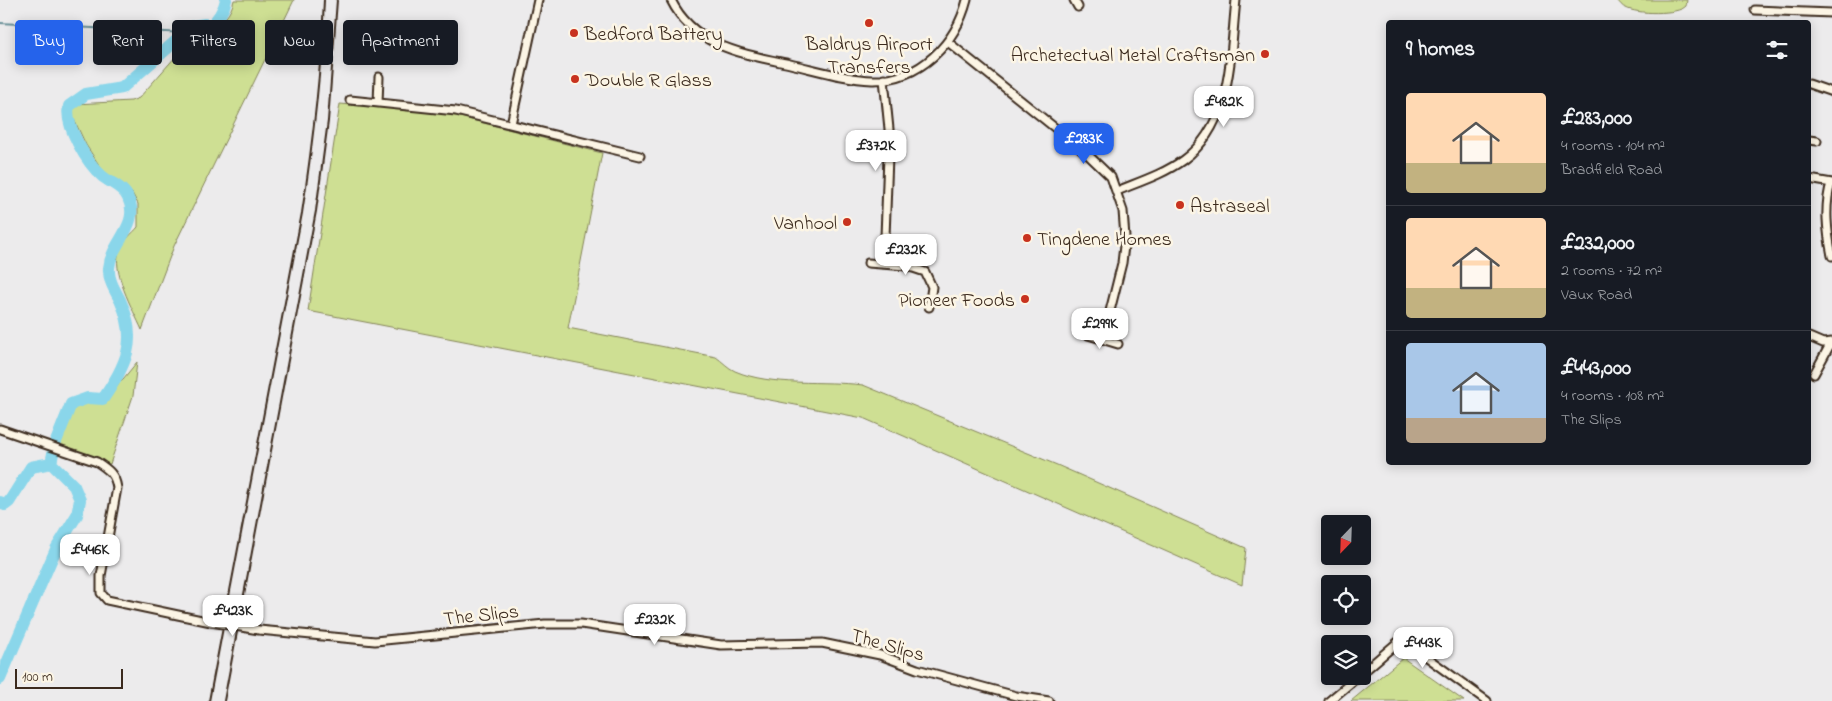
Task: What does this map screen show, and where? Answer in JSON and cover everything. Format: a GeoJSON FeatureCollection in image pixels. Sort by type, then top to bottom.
{"type":"FeatureCollection","features":[{"type":"Feature","properties":{"kind":"street"},"geometry":{"type":"LineString","coordinates":[[511,124],[538,0]]}},
{"type":"Feature","properties":{"kind":"street"},"geometry":{"type":"LineString","coordinates":[[671,0],[689,27],[723,47],[840,75],[884,79],[921,66],[937,54],[948,42],[963,15],[967,0]]}},
{"type":"Feature","properties":{"kind":"street"},"geometry":{"type":"LineString","coordinates":[[1117,192],[1184,160],[1208,134],[1218,114],[1225,92],[1236,0]]}},
{"type":"Feature","properties":{"kind":"street"},"geometry":{"type":"LineString","coordinates":[[1755,10],[1832,13]]}},
{"type":"Feature","properties":{"kind":"street"},"geometry":{"type":"LineString","coordinates":[[948,42],[1085,152],[1111,177],[1123,211],[1124,248],[1103,339]]}},
{"type":"Feature","properties":{"kind":"street"},"geometry":{"type":"LineString","coordinates":[[378,102],[379,77]]}},
{"type":"Feature","properties":{"kind":"street"},"geometry":{"type":"LineString","coordinates":[[884,79],[889,129],[884,264]]}},
{"type":"Feature","properties":{"kind":"street"},"geometry":{"type":"LineString","coordinates":[[1811,85],[1832,92]]}},
{"type":"Feature","properties":{"kind":"street"},"geometry":{"type":"LineString","coordinates":[[350,100],[439,108],[640,156]]}},
{"type":"Feature","properties":{"kind":"street"},"geometry":{"type":"LineString","coordinates":[[1811,140],[1817,141]]}},
{"type":"Feature","properties":{"kind":"street"},"geometry":{"type":"LineString","coordinates":[[1811,180],[1831,183],[1827,198],[1832,256]]}},
{"type":"Feature","properties":{"kind":"street"},"geometry":{"type":"LineString","coordinates":[[868,264],[907,266],[925,272],[931,280],[932,287],[929,307]]}},
{"type":"Feature","properties":{"kind":"street"},"geometry":{"type":"LineString","coordinates":[[1088,335],[1118,344]]}},
{"type":"Feature","properties":{"kind":"street"},"geometry":{"type":"LineString","coordinates":[[1811,338],[1823,343],[1831,343],[1814,374]]}},
{"type":"Feature","properties":{"kind":"street","name":"The Slips"},"geometry":{"type":"LineString","coordinates":[[0,430],[97,462],[110,470],[115,478],[117,488],[100,576],[101,593],[107,600],[259,630],[375,641],[545,624],[581,624],[721,644],[822,643],[880,655],[917,669],[1016,696],[1049,701]]}},
{"type":"Feature","properties":{"kind":"street"},"geometry":{"type":"LineString","coordinates":[[1371,665],[1398,642],[1404,641],[1487,701]]}},
{"type":"Feature","properties":{"kind":"street"},"geometry":{"type":"LineString","coordinates":[[1329,701],[1348,685]]}},
{"type":"Feature","properties":{"kind":"green space"},"geometry":{"type":"Polygon","coordinates":[[[234,0],[294,0],[284,20],[265,20],[265,59],[174,246],[142,330],[128,301],[118,268],[120,248],[138,227],[138,204],[132,193],[103,171],[86,145],[72,115],[75,104],[131,101],[139,98],[172,61],[172,65],[255,65],[255,20],[224,20],[231,10],[234,0]]]}},
{"type":"Feature","properties":{"kind":"green space"},"geometry":{"type":"Polygon","coordinates":[[[1617,0],[1687,0],[1686,6],[1682,9],[1657,13],[1631,10],[1623,7],[1617,0]]]}},
{"type":"Feature","properties":{"kind":"green space"},"geometry":{"type":"Polygon","coordinates":[[[340,104],[440,112],[602,153],[568,328],[716,357],[735,371],[749,376],[781,381],[863,385],[1057,465],[1246,548],[1242,585],[863,418],[308,311],[340,104]]]}},
{"type":"Feature","properties":{"kind":"green space"},"geometry":{"type":"Polygon","coordinates":[[[137,362],[133,396],[110,464],[58,444],[72,407],[87,399],[105,401],[137,362]]]}},
{"type":"Feature","properties":{"kind":"green space"},"geometry":{"type":"Polygon","coordinates":[[[1403,658],[1464,701],[1351,701],[1403,658]]]}},
{"type":"Feature","properties":{"kind":"waterway"},"geometry":{"type":"LineString","coordinates":[[0,679],[56,549],[77,515],[80,500],[74,486],[51,463],[55,444],[71,404],[88,398],[103,399],[118,375],[127,352],[129,340],[126,315],[111,281],[109,268],[111,259],[131,217],[131,208],[126,194],[102,176],[84,153],[73,133],[68,114],[69,106],[86,94],[122,88],[193,26],[205,24],[209,27],[212,25],[222,11],[226,0]]}},
{"type":"Feature","properties":{"kind":"waterway"},"geometry":{"type":"LineString","coordinates":[[0,23],[172,32]]}},
{"type":"Feature","properties":{"kind":"waterway"},"geometry":{"type":"LineString","coordinates":[[0,502],[5,505],[9,502],[31,467],[51,463]]}},
{"type":"Feature","properties":{"kind":"railway"},"geometry":{"type":"LineString","coordinates":[[209,701],[302,213],[316,106],[324,0]]}},
{"type":"Feature","properties":{"kind":"railway"},"geometry":{"type":"LineString","coordinates":[[224,701],[316,211],[328,121],[337,0]]}},
{"type":"Feature","properties":{"kind":"place","name":"Baldrys Airport Transfers"},"geometry":{"type":"Point","coordinates":[869,23]}},
{"type":"Feature","properties":{"kind":"place","name":"Bedford Battery"},"geometry":{"type":"Point","coordinates":[574,33]}},
{"type":"Feature","properties":{"kind":"place","name":"Archetectual Metal Craftsman"},"geometry":{"type":"Point","coordinates":[1265,54]}},
{"type":"Feature","properties":{"kind":"place","name":"Double R Glass"},"geometry":{"type":"Point","coordinates":[575,79]}},
{"type":"Feature","properties":{"kind":"place","name":"Astraseal"},"geometry":{"type":"Point","coordinates":[1180,205]}},
{"type":"Feature","properties":{"kind":"place","name":"Vanhool"},"geometry":{"type":"Point","coordinates":[847,222]}},
{"type":"Feature","properties":{"kind":"place","name":"Tingdene Homes"},"geometry":{"type":"Point","coordinates":[1027,238]}},
{"type":"Feature","properties":{"kind":"place","name":"Pioneer Foods"},"geometry":{"type":"Point","coordinates":[1025,299]}}]}
